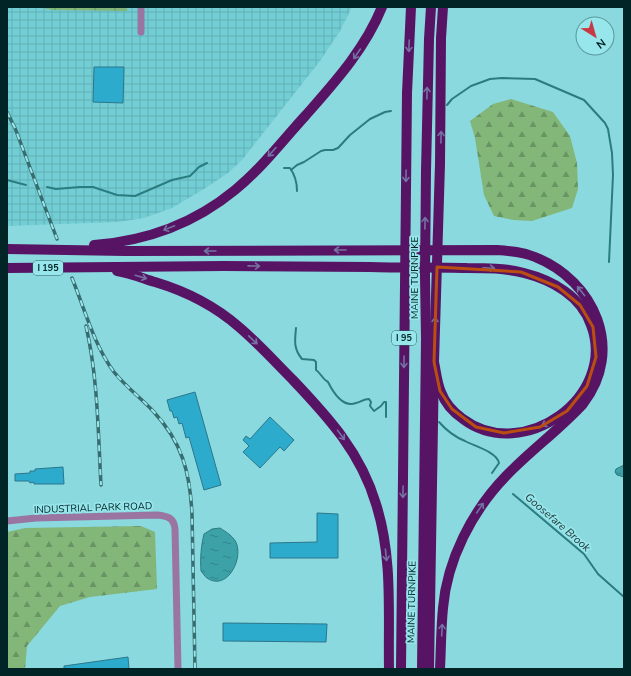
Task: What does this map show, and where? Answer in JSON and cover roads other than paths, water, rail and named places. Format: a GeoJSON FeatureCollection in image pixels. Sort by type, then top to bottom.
{"type":"FeatureCollection","features":[{"type":"Feature","properties":{"kind":"highway"},"geometry":{"type":"LineString","coordinates":[[38,249],[117,242],[145,236],[190,220],[221,201],[254,172],[342,73],[366,40],[382,7]]}},
{"type":"Feature","properties":{"kind":"highway","name":"MAINE TURNPIKE"},"geometry":{"type":"LineString","coordinates":[[401,669],[407,93],[411,7]]}},
{"type":"Feature","properties":{"kind":"highway","name":"MAINE TURNPIKE"},"geometry":{"type":"LineString","coordinates":[[422,669],[426,339],[426,185],[428,39],[430,7]]}},
{"type":"Feature","properties":{"kind":"highway"},"geometry":{"type":"LineString","coordinates":[[429,669],[434,362],[441,110],[441,38],[443,7]]}},
{"type":"Feature","properties":{"kind":"highway","name":"I 195"},"geometry":{"type":"LineString","coordinates":[[7,249],[38,249]]}},
{"type":"Feature","properties":{"kind":"highway"},"geometry":{"type":"LineString","coordinates":[[38,249],[125,251],[379,249],[513,251],[535,257],[555,268],[575,284],[591,305],[600,327],[603,341],[603,361],[599,376],[588,398],[579,409],[498,484],[479,510],[462,539],[450,574],[443,608],[440,669]]}},
{"type":"Feature","properties":{"kind":"highway"},"geometry":{"type":"LineString","coordinates":[[89,268],[217,266],[450,267],[488,268],[521,272],[558,287],[575,300],[588,316],[595,338],[596,357],[593,372],[578,399],[567,411],[553,420],[540,427],[524,431],[510,433],[481,429],[465,421],[456,414],[440,391],[434,362]]}},
{"type":"Feature","properties":{"kind":"highway","name":"I 195"},"geometry":{"type":"LineString","coordinates":[[7,268],[89,268]]}},
{"type":"Feature","properties":{"kind":"highway"},"geometry":{"type":"LineString","coordinates":[[89,268],[123,272],[167,286],[191,296],[217,311],[238,326],[259,345],[321,410],[341,434],[357,459],[369,483],[384,531],[388,568],[389,669]]}},
{"type":"Feature","properties":{"kind":"street"},"geometry":{"type":"LineString","coordinates":[[141,7],[141,32]]}},
{"type":"Feature","properties":{"kind":"street","name":"INDUSTRIAL PARK ROAD"},"geometry":{"type":"LineString","coordinates":[[7,521],[36,518],[157,515],[167,516],[171,519],[175,530],[178,669]]}},
{"type":"Feature","properties":{"kind":"water"},"geometry":{"type":"Polygon","coordinates":[[[624,465],[624,477],[617,475],[615,472],[616,469],[624,465]]]}},
{"type":"Feature","properties":{"kind":"water"},"geometry":{"type":"Polygon","coordinates":[[[220,528],[230,535],[236,542],[238,552],[235,566],[231,573],[220,581],[214,581],[206,577],[201,571],[201,548],[204,534],[212,529],[220,528]]]}},
{"type":"Feature","properties":{"kind":"waterway"},"geometry":{"type":"LineString","coordinates":[[447,105],[452,99],[471,86],[490,79],[502,78],[535,79],[584,100],[605,123],[608,129],[612,153],[613,175],[609,262]]}},
{"type":"Feature","properties":{"kind":"waterway"},"geometry":{"type":"LineString","coordinates":[[291,170],[321,151],[338,148],[350,135],[370,119],[385,112],[391,111]]}},
{"type":"Feature","properties":{"kind":"waterway","name":"Goosefare Brook"},"geometry":{"type":"LineString","coordinates":[[47,187],[56,189],[93,187],[117,195],[135,196],[172,180],[190,176],[199,167],[207,163]]}},
{"type":"Feature","properties":{"kind":"waterway","name":"Goosefare Brook"},"geometry":{"type":"LineString","coordinates":[[284,168],[290,168],[292,171],[297,185],[297,191]]}},
{"type":"Feature","properties":{"kind":"waterway","name":"Goosefare Brook"},"geometry":{"type":"LineString","coordinates":[[7,180],[26,185]]}},
{"type":"Feature","properties":{"kind":"waterway","name":"Goosefare Brook"},"geometry":{"type":"LineString","coordinates":[[296,328],[295,344],[299,355],[302,359],[314,360],[316,362],[316,370],[328,382],[339,398],[351,404],[369,399],[371,402],[370,406],[374,411],[386,402],[386,417]]}},
{"type":"Feature","properties":{"kind":"waterway","name":"Goosefare Brook"},"geometry":{"type":"LineString","coordinates":[[439,422],[458,437],[494,456],[499,463],[492,473]]}},
{"type":"Feature","properties":{"kind":"waterway","name":"Goosefare Brook"},"geometry":{"type":"LineString","coordinates":[[513,494],[584,554],[598,574],[624,597]]}},
{"type":"Feature","properties":{"kind":"railway"},"geometry":{"type":"LineString","coordinates":[[7,112],[15,128],[57,239]]}},
{"type":"Feature","properties":{"kind":"railway"},"geometry":{"type":"LineString","coordinates":[[72,278],[90,327],[107,362],[128,388],[148,406],[163,423],[178,446],[183,458],[189,485],[192,514],[195,669]]}},
{"type":"Feature","properties":{"kind":"railway"},"geometry":{"type":"LineString","coordinates":[[86,326],[95,385],[101,485]]}}]}
